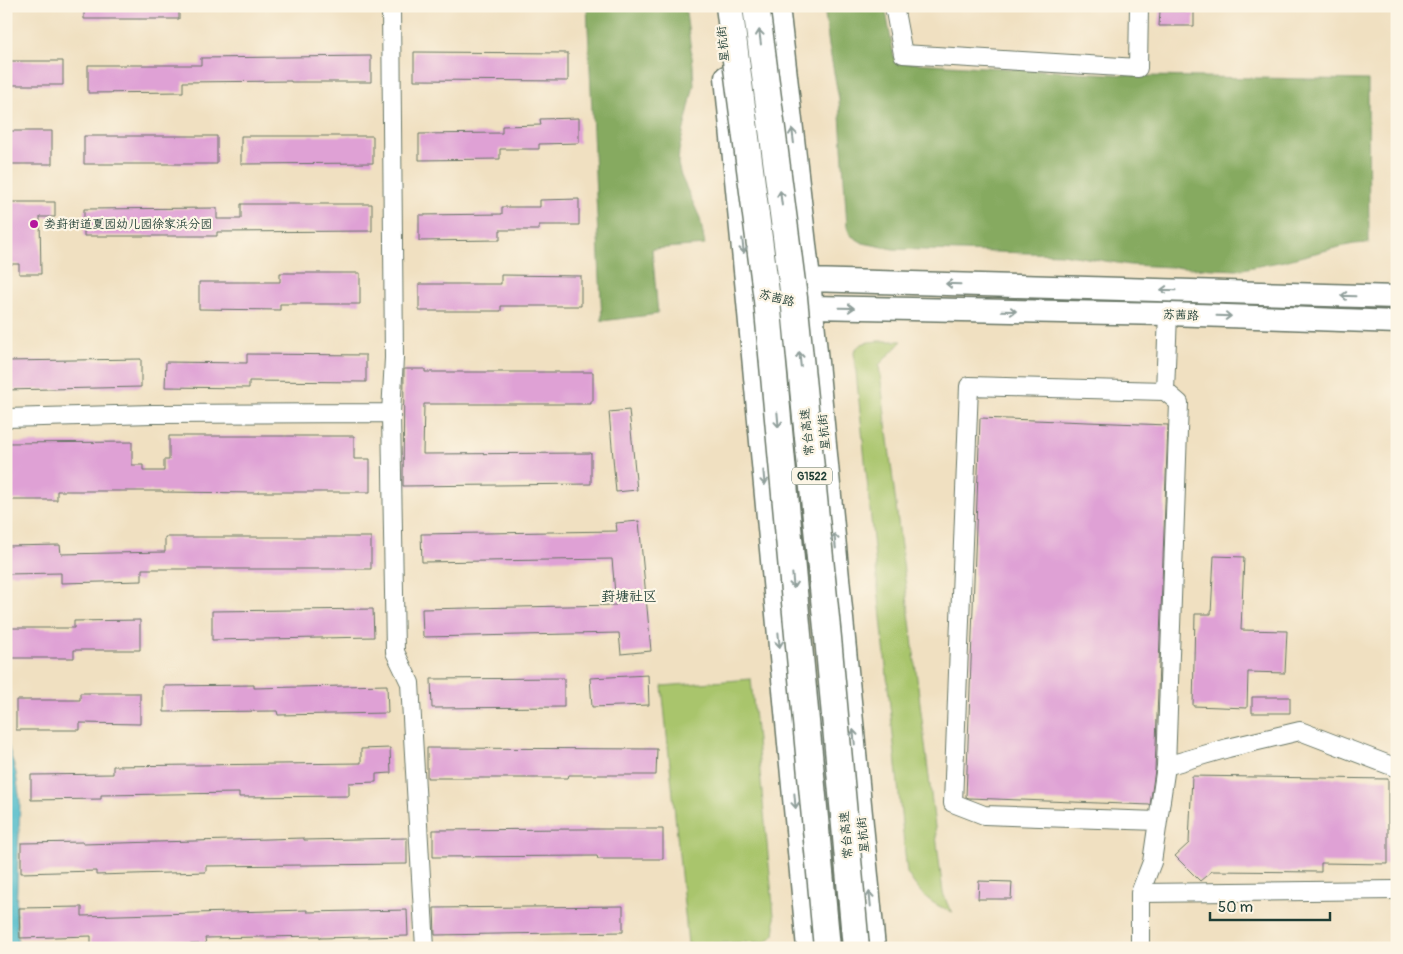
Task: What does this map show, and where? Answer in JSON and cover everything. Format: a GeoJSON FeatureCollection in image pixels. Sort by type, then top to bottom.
{"type":"FeatureCollection","features":[{"type":"Feature","properties":{"kind":"highway","name":"G1522"},"geometry":{"type":"LineString","coordinates":[[728,6],[767,300],[827,948]]}},
{"type":"Feature","properties":{"kind":"highway","name":"常台高速"},"geometry":{"type":"LineString","coordinates":[[756,6],[794,298],[827,628],[856,948]]}},
{"type":"Feature","properties":{"kind":"main road","name":"星杭街"},"geometry":{"type":"LineString","coordinates":[[719,6],[808,948]]}},
{"type":"Feature","properties":{"kind":"main road","name":"星杭街"},"geometry":{"type":"LineString","coordinates":[[778,6],[810,280],[874,948]]}},
{"type":"Feature","properties":{"kind":"main road","name":"苏茜路"},"geometry":{"type":"LineString","coordinates":[[747,291],[810,280],[1397,297]]}},
{"type":"Feature","properties":{"kind":"main road","name":"苏茜路"},"geometry":{"type":"LineString","coordinates":[[747,291],[812,307],[1168,314],[1397,322]]}},
{"type":"Feature","properties":{"kind":"main road"},"geometry":{"type":"LineString","coordinates":[[782,671],[818,704],[840,948]]}},
{"type":"Feature","properties":{"kind":"street"},"geometry":{"type":"LineString","coordinates":[[391,6],[394,358],[391,412],[395,652],[410,682],[424,948]]}},
{"type":"Feature","properties":{"kind":"street"},"geometry":{"type":"LineString","coordinates":[[894,6],[903,54],[1138,68],[1139,6]]}},
{"type":"Feature","properties":{"kind":"street"},"geometry":{"type":"LineString","coordinates":[[1165,391],[1168,314]]}},
{"type":"Feature","properties":{"kind":"street"},"geometry":{"type":"LineString","coordinates":[[1140,948],[1140,894],[1152,862],[1158,821],[1166,766],[1179,403],[1165,391],[969,386],[953,802],[984,815],[1158,821]]}},
{"type":"Feature","properties":{"kind":"street"},"geometry":{"type":"LineString","coordinates":[[6,418],[153,414],[391,412]]}},
{"type":"Feature","properties":{"kind":"street"},"geometry":{"type":"LineString","coordinates":[[1166,766],[1228,748],[1300,732],[1397,768]]}},
{"type":"Feature","properties":{"kind":"street"},"geometry":{"type":"LineString","coordinates":[[1140,894],[1397,890]]}},
{"type":"Feature","properties":{"kind":"green space"},"geometry":{"type":"Polygon","coordinates":[[[587,6],[685,6],[694,85],[679,151],[678,164],[681,176],[700,218],[705,245],[652,249],[658,314],[602,321],[587,6]]]}},
{"type":"Feature","properties":{"kind":"green space"},"geometry":{"type":"Polygon","coordinates":[[[824,6],[885,6],[895,62],[1146,76],[1368,80],[1369,243],[1339,247],[1284,261],[1237,270],[1130,265],[1062,254],[893,249],[863,243],[850,235],[847,227],[839,99],[824,6]]]}},
{"type":"Feature","properties":{"kind":"green space"},"geometry":{"type":"Polygon","coordinates":[[[878,341],[902,341],[879,365],[943,893],[949,908],[953,912],[926,897],[916,887],[907,873],[854,352],[861,344],[878,341]]]}},
{"type":"Feature","properties":{"kind":"green space"},"geometry":{"type":"Polygon","coordinates":[[[751,679],[775,926],[774,935],[766,942],[688,944],[662,686],[751,679]]]}},
{"type":"Feature","properties":{"kind":"water"},"geometry":{"type":"Polygon","coordinates":[[[6,732],[16,773],[20,802],[16,915],[18,948],[6,948],[6,732]]]}},
{"type":"Feature","properties":{"kind":"building"},"geometry":{"type":"Polygon","coordinates":[[[84,6],[179,6],[179,19],[84,19],[84,6]]]}},
{"type":"Feature","properties":{"kind":"building"},"geometry":{"type":"Polygon","coordinates":[[[1160,11],[1194,11],[1194,26],[1159,26],[1160,11]]]}},
{"type":"Feature","properties":{"kind":"building"},"geometry":{"type":"Polygon","coordinates":[[[414,52],[568,53],[568,81],[414,80],[414,52]]]}},
{"type":"Feature","properties":{"kind":"building"},"geometry":{"type":"Polygon","coordinates":[[[371,56],[371,82],[183,82],[183,92],[88,93],[88,65],[201,65],[201,58],[371,56]]]}},
{"type":"Feature","properties":{"kind":"building"},"geometry":{"type":"Polygon","coordinates":[[[6,61],[63,61],[63,85],[6,85],[6,61]]]}},
{"type":"Feature","properties":{"kind":"building"},"geometry":{"type":"Polygon","coordinates":[[[579,118],[579,143],[539,144],[539,149],[500,149],[500,159],[419,160],[419,134],[502,133],[502,126],[541,125],[540,119],[579,118]]]}},
{"type":"Feature","properties":{"kind":"building"},"geometry":{"type":"Polygon","coordinates":[[[6,131],[52,131],[52,164],[6,164],[6,131]]]}},
{"type":"Feature","properties":{"kind":"building"},"geometry":{"type":"Polygon","coordinates":[[[84,136],[217,136],[217,164],[84,164],[84,136]]]}},
{"type":"Feature","properties":{"kind":"building"},"geometry":{"type":"Polygon","coordinates":[[[241,136],[373,136],[373,163],[241,164],[241,136]]]}},
{"type":"Feature","properties":{"kind":"building"},"geometry":{"type":"Polygon","coordinates":[[[579,199],[579,225],[539,225],[539,230],[500,230],[500,240],[419,241],[419,215],[502,214],[502,207],[540,207],[540,200],[579,199]]]}},
{"type":"Feature","properties":{"kind":"building"},"geometry":{"type":"Polygon","coordinates":[[[6,202],[55,202],[55,217],[40,217],[41,274],[19,274],[19,264],[6,264],[6,202]]]}},
{"type":"Feature","properties":{"kind":"building"},"geometry":{"type":"Polygon","coordinates":[[[241,204],[372,204],[372,231],[217,232],[217,236],[84,236],[84,209],[217,208],[217,219],[241,219],[241,204]]]}},
{"type":"Feature","properties":{"kind":"building"},"geometry":{"type":"Polygon","coordinates":[[[280,273],[360,273],[360,304],[280,304],[280,310],[199,309],[199,282],[280,282],[280,273]]]}},
{"type":"Feature","properties":{"kind":"building"},"geometry":{"type":"Polygon","coordinates":[[[501,275],[581,276],[581,306],[501,306],[501,311],[419,311],[419,284],[501,284],[501,275]]]}},
{"type":"Feature","properties":{"kind":"building"},"geometry":{"type":"Polygon","coordinates":[[[247,354],[366,355],[366,382],[249,381],[249,388],[165,387],[166,362],[247,363],[247,354]]]}},
{"type":"Feature","properties":{"kind":"building"},"geometry":{"type":"Polygon","coordinates":[[[141,359],[141,387],[6,390],[6,361],[141,359]]]}},
{"type":"Feature","properties":{"kind":"building"},"geometry":{"type":"Polygon","coordinates":[[[404,369],[425,369],[425,372],[593,372],[593,401],[591,401],[591,404],[424,404],[423,454],[591,453],[591,484],[403,486],[404,369]]]}},
{"type":"Feature","properties":{"kind":"building"},"geometry":{"type":"Polygon","coordinates":[[[629,410],[637,490],[616,492],[609,412],[629,410]]]}},
{"type":"Feature","properties":{"kind":"building"},"geometry":{"type":"Polygon","coordinates":[[[980,418],[1168,425],[1155,770],[1150,805],[966,797],[980,418]]]}},
{"type":"Feature","properties":{"kind":"building"},"geometry":{"type":"Polygon","coordinates":[[[169,436],[354,436],[354,459],[370,459],[370,492],[57,491],[57,500],[6,500],[6,443],[132,442],[132,465],[143,465],[143,471],[164,471],[164,460],[169,460],[169,436]]]}},
{"type":"Feature","properties":{"kind":"building"},"geometry":{"type":"Polygon","coordinates":[[[639,521],[651,651],[621,654],[619,633],[423,637],[422,609],[616,605],[612,559],[422,562],[421,534],[617,531],[616,523],[639,521]]]}},
{"type":"Feature","properties":{"kind":"building"},"geometry":{"type":"Polygon","coordinates":[[[165,537],[371,537],[371,569],[142,569],[142,581],[61,583],[61,573],[6,574],[6,546],[60,545],[61,554],[165,552],[165,537]]]}},
{"type":"Feature","properties":{"kind":"building"},"geometry":{"type":"Polygon","coordinates":[[[1214,556],[1244,557],[1241,630],[1287,631],[1285,673],[1248,672],[1247,708],[1193,706],[1195,614],[1211,614],[1214,556]]]}},
{"type":"Feature","properties":{"kind":"building"},"geometry":{"type":"Polygon","coordinates":[[[373,609],[374,637],[212,640],[212,611],[373,609]]]}},
{"type":"Feature","properties":{"kind":"building"},"geometry":{"type":"Polygon","coordinates":[[[140,620],[140,650],[74,650],[74,658],[10,658],[10,628],[74,628],[74,621],[140,620]]]}},
{"type":"Feature","properties":{"kind":"building"},"geometry":{"type":"Polygon","coordinates":[[[648,675],[649,705],[592,707],[590,678],[648,675]]]}},
{"type":"Feature","properties":{"kind":"building"},"geometry":{"type":"Polygon","coordinates":[[[564,678],[564,707],[432,708],[431,679],[564,678]]]}},
{"type":"Feature","properties":{"kind":"building"},"geometry":{"type":"Polygon","coordinates":[[[254,685],[254,688],[387,685],[388,713],[278,715],[277,711],[164,712],[164,686],[254,685]]]}},
{"type":"Feature","properties":{"kind":"building"},"geometry":{"type":"Polygon","coordinates":[[[80,693],[140,693],[140,724],[80,723],[80,730],[16,730],[16,700],[80,700],[80,693]]]}},
{"type":"Feature","properties":{"kind":"building"},"geometry":{"type":"Polygon","coordinates":[[[1252,697],[1290,697],[1290,713],[1252,713],[1252,697]]]}},
{"type":"Feature","properties":{"kind":"building"},"geometry":{"type":"Polygon","coordinates":[[[390,748],[391,773],[376,774],[376,782],[349,783],[349,796],[239,797],[239,793],[101,795],[101,799],[31,800],[31,775],[113,774],[113,766],[361,763],[361,749],[390,748]]]}},
{"type":"Feature","properties":{"kind":"building"},"geometry":{"type":"Polygon","coordinates":[[[427,748],[657,749],[656,775],[569,775],[568,778],[427,778],[427,748]]]}},
{"type":"Feature","properties":{"kind":"building"},"geometry":{"type":"Polygon","coordinates":[[[1192,776],[1388,779],[1388,864],[1321,863],[1321,872],[1212,871],[1200,881],[1175,856],[1189,843],[1192,776]]]}},
{"type":"Feature","properties":{"kind":"building"},"geometry":{"type":"Polygon","coordinates":[[[663,829],[663,859],[598,859],[597,856],[433,857],[433,830],[663,829]]]}},
{"type":"Feature","properties":{"kind":"building"},"geometry":{"type":"Polygon","coordinates":[[[304,838],[304,840],[407,838],[407,864],[206,866],[206,872],[96,875],[96,871],[21,873],[21,843],[83,842],[83,844],[304,838]]]}},
{"type":"Feature","properties":{"kind":"building"},"geometry":{"type":"Polygon","coordinates":[[[979,881],[1012,882],[1011,899],[978,899],[979,881]]]}},
{"type":"Feature","properties":{"kind":"building"},"geometry":{"type":"Polygon","coordinates":[[[623,906],[623,932],[435,935],[434,908],[623,906]]]}},
{"type":"Feature","properties":{"kind":"building"},"geometry":{"type":"Polygon","coordinates":[[[82,907],[82,916],[307,910],[307,912],[407,910],[408,936],[205,938],[206,944],[91,946],[91,936],[20,938],[19,908],[82,907]]]}},
{"type":"Feature","properties":{"kind":"place","name":"娄葑街道夏园幼儿园徐家浜分园"},"geometry":{"type":"Point","coordinates":[34,224]}},
{"type":"Feature","properties":{"kind":"district","name":"葑塘社区"},"geometry":{"type":"Point","coordinates":[629,596]}}]}
